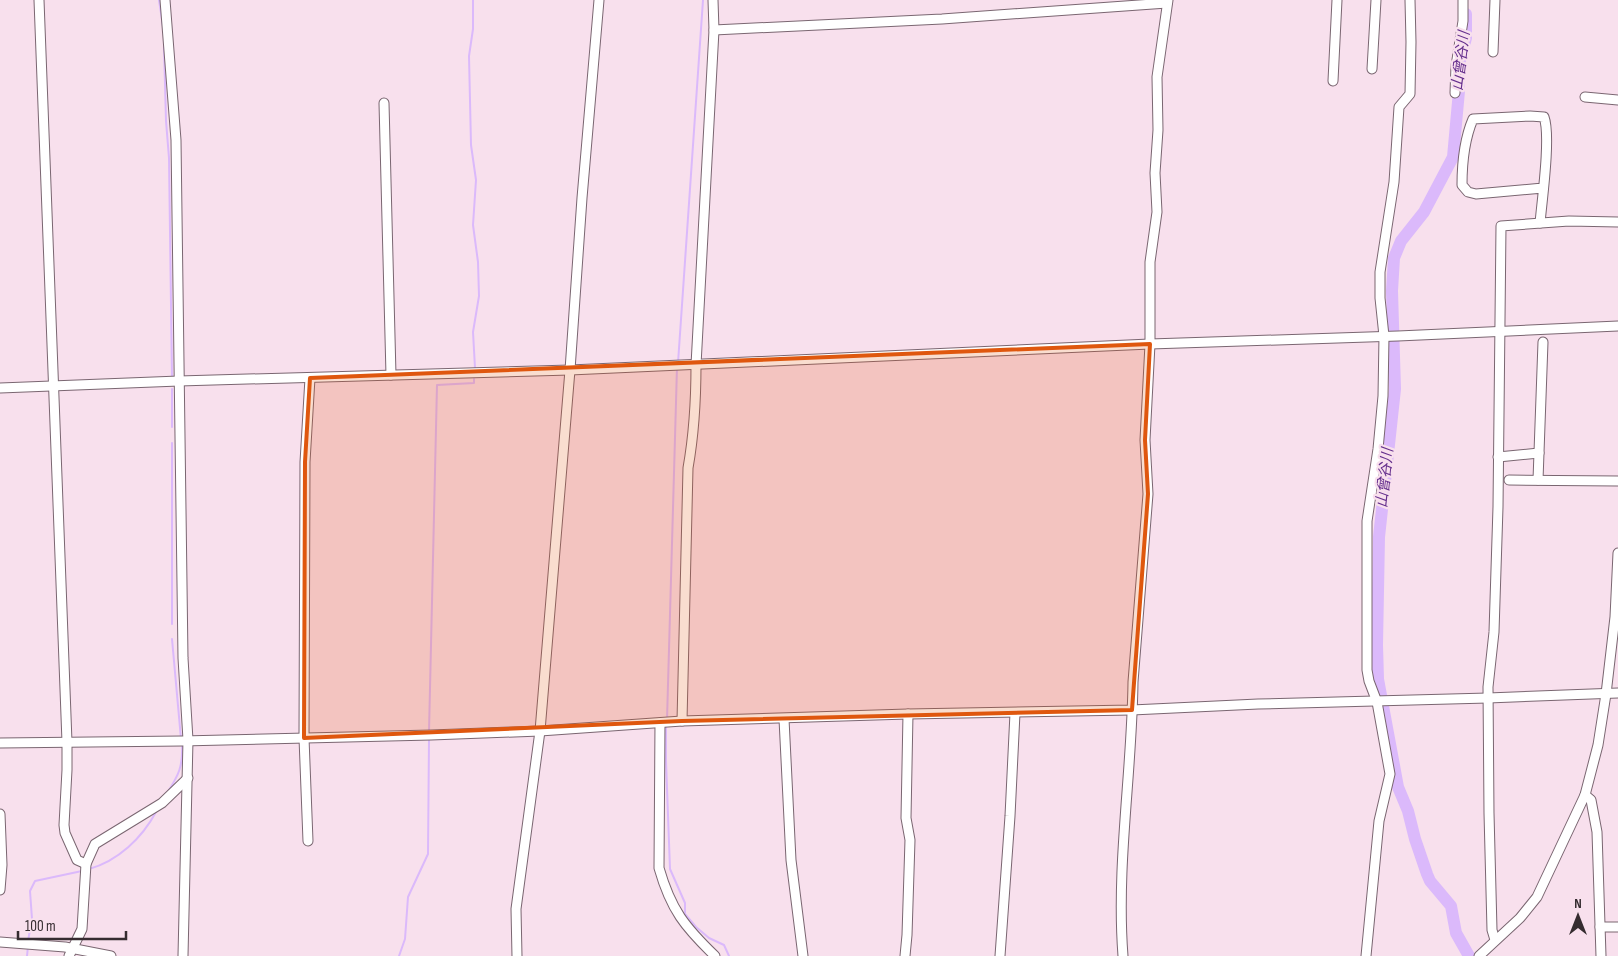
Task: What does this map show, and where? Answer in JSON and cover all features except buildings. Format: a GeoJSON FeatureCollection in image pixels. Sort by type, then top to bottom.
{"type":"FeatureCollection","features":[{"type":"Feature","properties":{"kind":"street"},"geometry":{"type":"LineString","coordinates":[[39,0],[67,742],[64,825],[65,833],[78,860],[86,868]]}},
{"type":"Feature","properties":{"kind":"street"},"geometry":{"type":"LineString","coordinates":[[165,0],[176,140],[183,741],[188,778],[183,956]]}},
{"type":"Feature","properties":{"kind":"street"},"geometry":{"type":"LineString","coordinates":[[517,954],[516,909],[540,731],[599,0]]}},
{"type":"Feature","properties":{"kind":"street"},"geometry":{"type":"LineString","coordinates":[[682,722],[688,477],[696,401],[696,365],[714,30],[713,0]]}},
{"type":"Feature","properties":{"kind":"street"},"geometry":{"type":"LineString","coordinates":[[1333,81],[1337,0]]}},
{"type":"Feature","properties":{"kind":"street"},"geometry":{"type":"LineString","coordinates":[[1372,69],[1376,0]]}},
{"type":"Feature","properties":{"kind":"street"},"geometry":{"type":"LineString","coordinates":[[1366,956],[1379,821],[1390,774],[1380,701],[1369,682],[1367,670],[1368,521],[1391,336],[1380,298],[1380,272],[1394,182],[1399,107],[1410,94],[1410,0]]}},
{"type":"Feature","properties":{"kind":"street"},"geometry":{"type":"LineString","coordinates":[[1455,93],[1456,66],[1463,21],[1463,0]]}},
{"type":"Feature","properties":{"kind":"street"},"geometry":{"type":"LineString","coordinates":[[1493,52],[1495,0]]}},
{"type":"Feature","properties":{"kind":"street"},"geometry":{"type":"LineString","coordinates":[[714,30],[942,19],[1168,1],[1157,77],[1158,130],[1155,173],[1157,212],[1150,262],[1150,344],[1145,440],[1148,494],[1132,682],[1122,874],[1121,916],[1123,956]]}},
{"type":"Feature","properties":{"kind":"street"},"geometry":{"type":"LineString","coordinates":[[1585,97],[1618,100]]}},
{"type":"Feature","properties":{"kind":"street"},"geometry":{"type":"LineString","coordinates":[[384,103],[391,375]]}},
{"type":"Feature","properties":{"kind":"street"},"geometry":{"type":"LineString","coordinates":[[1540,223],[1543,188],[1547,126],[1544,117],[1530,116],[1473,120],[1466,136],[1462,173],[1462,185],[1468,192],[1476,194],[1543,188]]}},
{"type":"Feature","properties":{"kind":"street"},"geometry":{"type":"LineString","coordinates":[[1495,940],[1492,930],[1488,698],[1494,632],[1498,515],[1501,226],[1569,221],[1618,222]]}},
{"type":"Feature","properties":{"kind":"street"},"geometry":{"type":"LineString","coordinates":[[0,388],[570,370],[1150,344],[1618,326]]}},
{"type":"Feature","properties":{"kind":"street"},"geometry":{"type":"LineString","coordinates":[[1538,480],[1543,342]]}},
{"type":"Feature","properties":{"kind":"street"},"geometry":{"type":"LineString","coordinates":[[308,841],[304,738],[305,462],[310,378]]}},
{"type":"Feature","properties":{"kind":"street"},"geometry":{"type":"LineString","coordinates":[[1498,457],[1539,453]]}},
{"type":"Feature","properties":{"kind":"street"},"geometry":{"type":"LineString","coordinates":[[1509,480],[1618,481]]}},
{"type":"Feature","properties":{"kind":"street"},"geometry":{"type":"LineString","coordinates":[[1480,956],[1520,918],[1537,897],[1585,795],[1598,745],[1606,694],[1615,617],[1618,554]]}},
{"type":"Feature","properties":{"kind":"street"},"geometry":{"type":"LineString","coordinates":[[0,745],[0,743],[429,735],[540,731],[682,722],[908,714],[1132,710],[1258,704],[1618,693]]}},
{"type":"Feature","properties":{"kind":"street"},"geometry":{"type":"LineString","coordinates":[[1000,956],[1011,807],[1015,713]]}},
{"type":"Feature","properties":{"kind":"street"},"geometry":{"type":"LineString","coordinates":[[905,956],[910,840],[906,818],[908,714]]}},
{"type":"Feature","properties":{"kind":"street"},"geometry":{"type":"LineString","coordinates":[[784,719],[790,860],[803,956]]}},
{"type":"Feature","properties":{"kind":"street"},"geometry":{"type":"LineString","coordinates":[[660,723],[659,868],[665,890],[674,908],[690,931],[715,956]]}},
{"type":"Feature","properties":{"kind":"street"},"geometry":{"type":"LineString","coordinates":[[71,952],[82,929],[86,868],[95,844],[162,803],[188,778]]}},
{"type":"Feature","properties":{"kind":"street"},"geometry":{"type":"LineString","coordinates":[[1585,795],[1591,800],[1597,832],[1601,956]]}},
{"type":"Feature","properties":{"kind":"street"},"geometry":{"type":"LineString","coordinates":[[0,814],[2,865],[0,890]]}},
{"type":"Feature","properties":{"kind":"street"},"geometry":{"type":"LineString","coordinates":[[1600,926],[1618,926]]}},
{"type":"Feature","properties":{"kind":"street"},"geometry":{"type":"LineString","coordinates":[[0,942],[28,944],[71,952],[110,956]]}},
{"type":"Feature","properties":{"kind":"highlighted area"},"geometry":{"type":"Polygon","coordinates":[[[1150,344],[1145,440],[1148,494],[1132,710],[682,721],[304,738],[305,462],[310,378],[1150,344]]]}},
{"type":"Feature","properties":{"kind":"waterway"},"geometry":{"type":"LineString","coordinates":[[159,0],[163,26]]}},
{"type":"Feature","properties":{"kind":"waterway"},"geometry":{"type":"LineString","coordinates":[[473,0],[473,29],[469,56],[471,145],[476,180],[473,225],[478,262],[479,296],[473,332],[475,368]]}},
{"type":"Feature","properties":{"kind":"waterway"},"geometry":{"type":"LineString","coordinates":[[678,363],[703,0]]}},
{"type":"Feature","properties":{"kind":"waterway","name":"山曾谷川"},"geometry":{"type":"LineString","coordinates":[[1466,14],[1466,38],[1458,68],[1459,91],[1453,157],[1424,212],[1401,241],[1394,258],[1392,291],[1395,389],[1379,537],[1377,645],[1378,679],[1398,787],[1408,811],[1427,874],[1430,881],[1451,906],[1456,933],[1469,956]]}},
{"type":"Feature","properties":{"kind":"waterway"},"geometry":{"type":"LineString","coordinates":[[164,46],[169,158],[172,378]]}},
{"type":"Feature","properties":{"kind":"waterway"},"geometry":{"type":"LineString","coordinates":[[667,720],[677,367]]}},
{"type":"Feature","properties":{"kind":"waterway"},"geometry":{"type":"LineString","coordinates":[[429,732],[437,385],[474,383],[474,379]]}},
{"type":"Feature","properties":{"kind":"waterway"},"geometry":{"type":"LineString","coordinates":[[172,389],[172,427]]}},
{"type":"Feature","properties":{"kind":"waterway"},"geometry":{"type":"LineString","coordinates":[[172,443],[172,624]]}},
{"type":"Feature","properties":{"kind":"waterway"},"geometry":{"type":"LineString","coordinates":[[172,639],[181,739]]}},
{"type":"Feature","properties":{"kind":"waterway"},"geometry":{"type":"LineString","coordinates":[[666,725],[670,869],[685,903],[685,914],[709,938],[724,945],[729,956]]}},
{"type":"Feature","properties":{"kind":"waterway"},"geometry":{"type":"LineString","coordinates":[[399,956],[405,939],[408,897],[428,854],[429,739]]}},
{"type":"Feature","properties":{"kind":"waterway"},"geometry":{"type":"LineString","coordinates":[[167,793],[175,781],[179,770],[182,758],[182,744]]}},
{"type":"Feature","properties":{"kind":"waterway"},"geometry":{"type":"LineString","coordinates":[[89,869],[110,860],[128,847],[144,831],[156,812]]}},
{"type":"Feature","properties":{"kind":"waterway"},"geometry":{"type":"LineString","coordinates":[[28,941],[32,919],[30,891],[35,881],[82,871]]}},
{"type":"Feature","properties":{"kind":"waterway"},"geometry":{"type":"LineString","coordinates":[[27,956],[28,946]]}}]}
